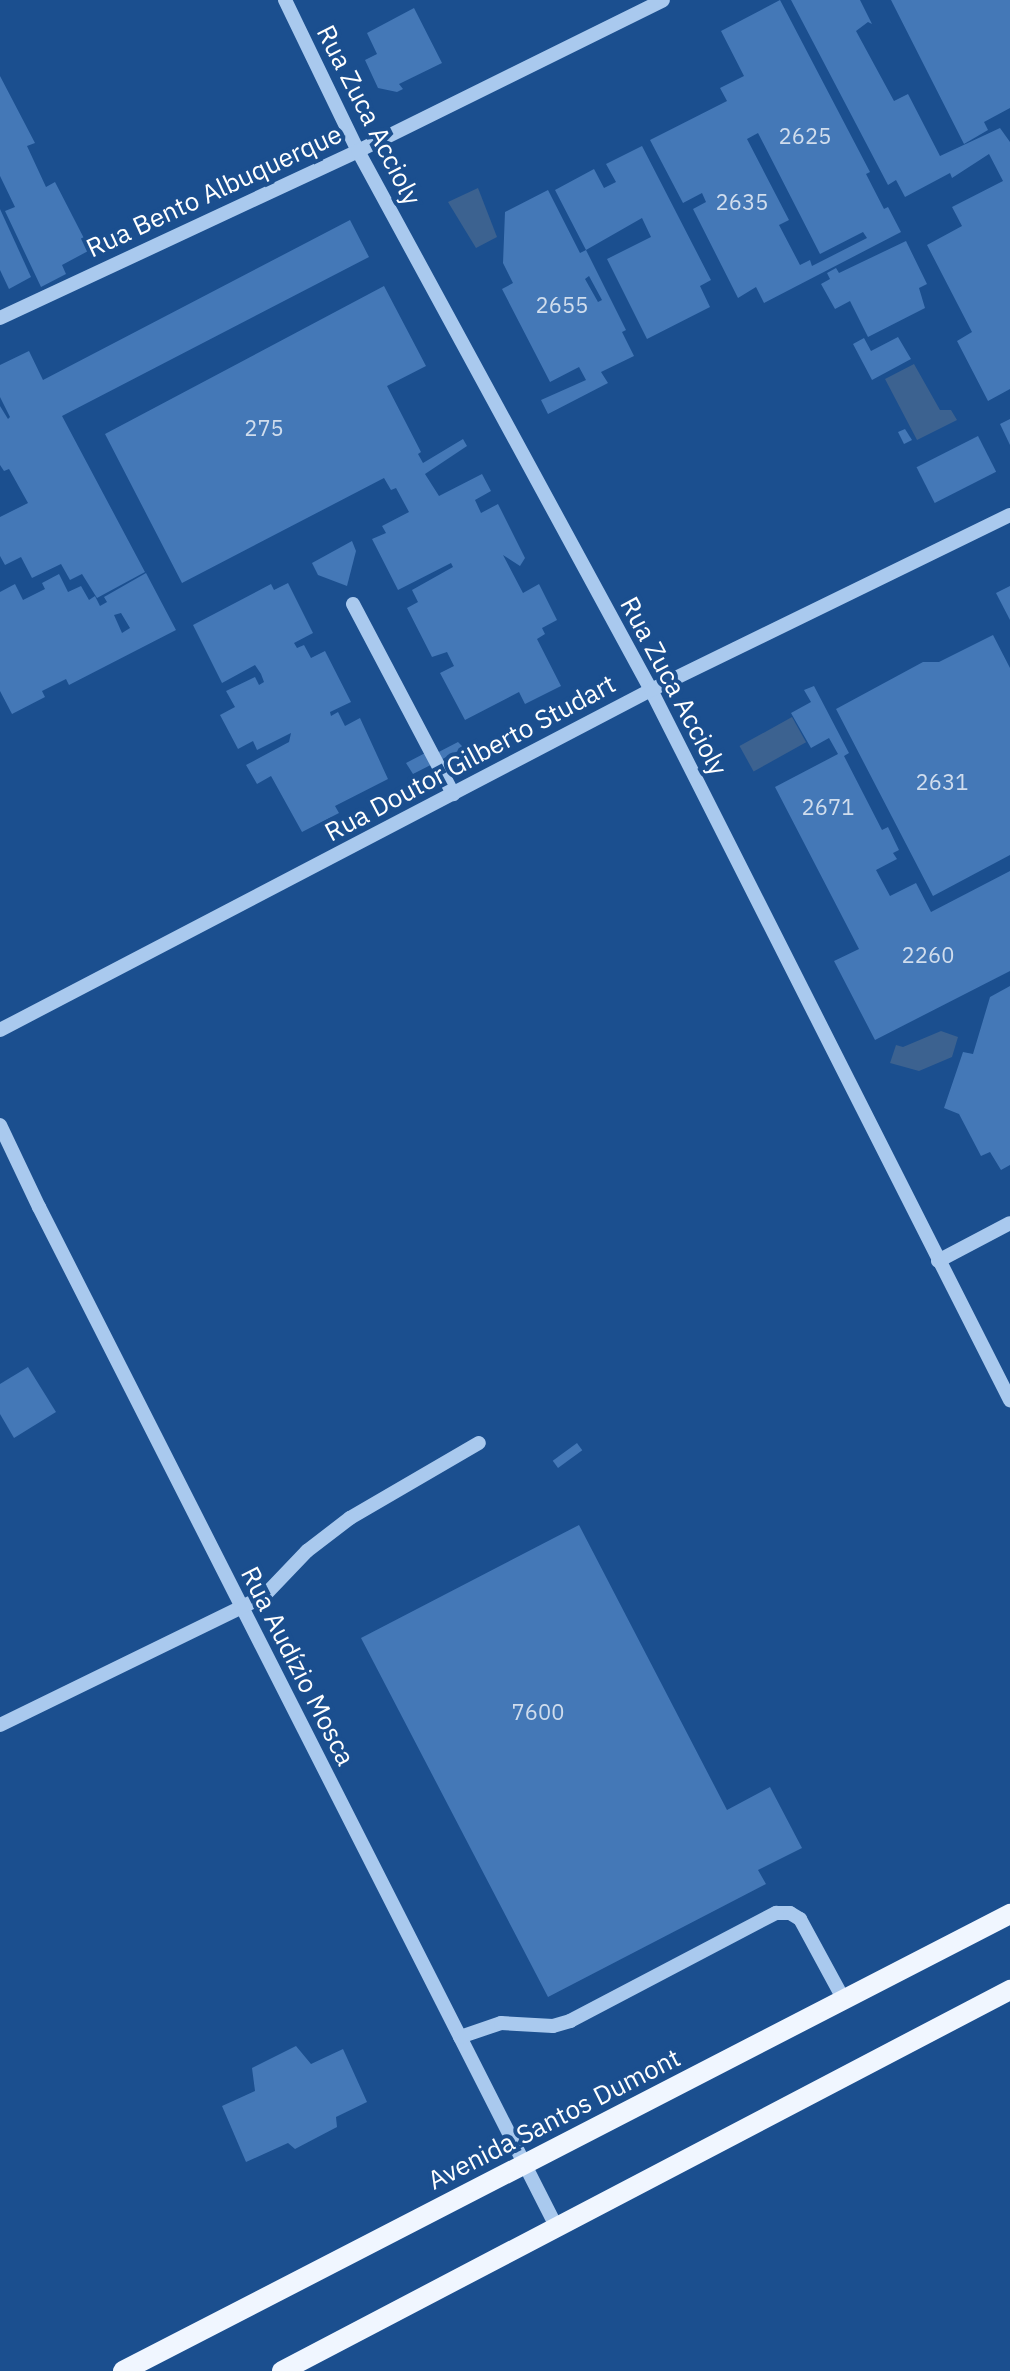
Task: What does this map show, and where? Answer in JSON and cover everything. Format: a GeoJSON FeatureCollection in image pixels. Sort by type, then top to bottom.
{"type":"FeatureCollection","features":[{"type":"Feature","properties":{"kind":"main road","name":"Avenida Santos Dumont"},"geometry":{"type":"LineString","coordinates":[[123,2371],[1010,1914]]}},
{"type":"Feature","properties":{"kind":"main road"},"geometry":{"type":"LineString","coordinates":[[282,2371],[1010,1990]]}},
{"type":"Feature","properties":{"kind":"street","name":"Rua Zuca Accioly"},"geometry":{"type":"LineString","coordinates":[[285,0],[358,151],[651,690],[1010,1400]]}},
{"type":"Feature","properties":{"kind":"street","name":"Rua Bento Albuquerque"},"geometry":{"type":"LineString","coordinates":[[0,318],[358,151],[663,0]]}},
{"type":"Feature","properties":{"kind":"street","name":"Rua Doutor Gilberto Studart"},"geometry":{"type":"LineString","coordinates":[[0,1030],[651,690],[1010,515]]}},
{"type":"Feature","properties":{"kind":"street"},"geometry":{"type":"LineString","coordinates":[[353,604],[453,794]]}},
{"type":"Feature","properties":{"kind":"street","name":"Rua Audízio Mosca"},"geometry":{"type":"LineString","coordinates":[[0,1125],[557,2228]]}},
{"type":"Feature","properties":{"kind":"street"},"geometry":{"type":"LineString","coordinates":[[938,1261],[1010,1223]]}},
{"type":"Feature","properties":{"kind":"street"},"geometry":{"type":"LineString","coordinates":[[0,1725],[263,1597],[307,1551],[350,1518],[479,1443]]}},
{"type":"Feature","properties":{"kind":"street"},"geometry":{"type":"LineString","coordinates":[[460,2037],[501,2023],[553,2026],[570,2021],[776,1913],[790,1913],[800,1919],[844,2000]]}},
{"type":"Feature","properties":{"kind":"water"},"geometry":{"type":"Polygon","coordinates":[[[478,188],[497,237],[476,248],[448,202],[478,188]]]}},
{"type":"Feature","properties":{"kind":"water"},"geometry":{"type":"Polygon","coordinates":[[[914,364],[940,410],[951,410],[957,420],[917,440],[885,379],[914,364]]]}},
{"type":"Feature","properties":{"kind":"water"},"geometry":{"type":"Polygon","coordinates":[[[792,717],[806,742],[754,771],[740,746],[792,717]]]}},
{"type":"Feature","properties":{"kind":"water"},"geometry":{"type":"Polygon","coordinates":[[[941,1031],[958,1037],[952,1057],[919,1071],[890,1063],[896,1045],[903,1047],[941,1031]]]}},
{"type":"Feature","properties":{"kind":"building"},"geometry":{"type":"Polygon","coordinates":[[[780,0],[870,172],[866,174],[884,209],[888,207],[901,232],[764,303],[756,287],[738,298],[693,209],[706,202],[702,193],[683,203],[650,140],[727,101],[720,88],[744,76],[721,31],[780,0]],[[758,133],[747,139],[789,220],[779,225],[800,265],[810,260],[812,266],[867,238],[863,232],[820,254],[758,133]]]}},
{"type":"Feature","properties":{"kind":"building"},"geometry":{"type":"Polygon","coordinates":[[[791,0],[860,0],[872,24],[868,22],[856,31],[894,101],[908,94],[940,156],[1000,128],[1010,142],[1010,389],[988,401],[957,341],[972,332],[927,245],[962,226],[952,207],[1003,181],[989,154],[952,178],[950,173],[905,197],[896,180],[888,185],[791,0]]]}},
{"type":"Feature","properties":{"kind":"building"},"geometry":{"type":"Polygon","coordinates":[[[891,0],[1010,0],[1010,108],[984,122],[988,130],[964,144],[891,0]]]}},
{"type":"Feature","properties":{"kind":"building"},"geometry":{"type":"Polygon","coordinates":[[[414,8],[442,63],[399,84],[403,89],[397,92],[378,88],[365,60],[377,54],[367,33],[414,8]]]}},
{"type":"Feature","properties":{"kind":"building"},"geometry":{"type":"Polygon","coordinates":[[[0,76],[35,143],[27,146],[46,187],[55,182],[90,250],[62,265],[66,274],[41,287],[5,211],[15,207],[0,176],[0,76]]]}},
{"type":"Feature","properties":{"kind":"building"},"geometry":{"type":"Polygon","coordinates":[[[642,146],[711,280],[700,286],[710,307],[647,339],[607,259],[651,237],[642,218],[586,250],[555,190],[594,169],[604,188],[616,182],[606,164],[642,146]]]}},
{"type":"Feature","properties":{"kind":"building"},"geometry":{"type":"Polygon","coordinates":[[[548,190],[580,253],[586,250],[626,330],[622,332],[634,356],[601,372],[608,383],[548,414],[541,400],[586,380],[579,367],[550,382],[502,289],[513,283],[503,263],[505,212],[548,190]],[[589,276],[585,279],[598,302],[602,300],[589,276]]]}},
{"type":"Feature","properties":{"kind":"building"},"geometry":{"type":"Polygon","coordinates":[[[0,209],[31,277],[9,289],[0,270],[0,209]]]}},
{"type":"Feature","properties":{"kind":"building"},"geometry":{"type":"Polygon","coordinates":[[[350,220],[369,257],[62,416],[145,572],[97,598],[82,574],[70,580],[61,564],[32,578],[21,557],[5,565],[0,556],[0,517],[28,503],[9,469],[4,471],[0,465],[0,406],[8,419],[10,417],[0,397],[0,365],[29,351],[43,380],[350,220]]]}},
{"type":"Feature","properties":{"kind":"building"},"geometry":{"type":"Polygon","coordinates":[[[906,241],[927,284],[919,288],[925,308],[868,337],[850,301],[835,309],[821,284],[830,279],[827,273],[836,268],[839,273],[906,241]]]}},
{"type":"Feature","properties":{"kind":"building"},"geometry":{"type":"Polygon","coordinates":[[[384,286],[426,366],[387,386],[421,452],[418,454],[423,463],[463,439],[467,446],[425,474],[439,496],[482,474],[491,491],[475,500],[481,513],[498,504],[525,558],[520,566],[503,555],[523,593],[539,584],[557,620],[542,628],[545,634],[537,639],[561,686],[525,704],[519,692],[465,720],[440,673],[454,666],[447,652],[432,657],[407,608],[418,602],[412,590],[453,567],[451,563],[398,590],[372,539],[386,533],[382,526],[409,512],[396,488],[391,490],[384,478],[182,583],[105,434],[384,286]]]}},
{"type":"Feature","properties":{"kind":"building"},"geometry":{"type":"Polygon","coordinates":[[[898,337],[911,359],[872,380],[853,344],[864,338],[871,351],[898,337]]]}},
{"type":"Feature","properties":{"kind":"building"},"geometry":{"type":"Polygon","coordinates":[[[1010,419],[1010,445],[1000,424],[1010,419]]]}},
{"type":"Feature","properties":{"kind":"building"},"geometry":{"type":"Polygon","coordinates":[[[905,429],[912,440],[904,444],[898,432],[905,429]]]}},
{"type":"Feature","properties":{"kind":"building"},"geometry":{"type":"Polygon","coordinates":[[[978,436],[996,472],[935,503],[917,467],[978,436]]]}},
{"type":"Feature","properties":{"kind":"building"},"geometry":{"type":"Polygon","coordinates":[[[352,541],[356,551],[347,586],[318,575],[312,563],[352,541]]]}},
{"type":"Feature","properties":{"kind":"building"},"geometry":{"type":"Polygon","coordinates":[[[146,573],[176,630],[69,685],[66,679],[42,691],[45,697],[12,714],[0,691],[0,592],[15,584],[23,600],[45,589],[42,583],[59,574],[68,592],[81,586],[89,600],[95,596],[100,606],[107,602],[104,597],[146,573]],[[121,613],[114,615],[122,633],[130,628],[121,613]]]}},
{"type":"Feature","properties":{"kind":"building"},"geometry":{"type":"Polygon","coordinates":[[[288,583],[313,633],[294,643],[297,648],[304,645],[311,658],[325,651],[351,702],[330,712],[331,716],[338,712],[345,726],[360,718],[388,779],[335,806],[339,813],[302,832],[271,776],[257,784],[246,765],[289,742],[291,733],[257,750],[253,741],[238,749],[220,715],[235,707],[226,691],[255,677],[259,685],[264,682],[261,674],[255,665],[222,683],[193,625],[271,584],[274,590],[288,583]]]}},
{"type":"Feature","properties":{"kind":"building"},"geometry":{"type":"Polygon","coordinates":[[[1010,586],[1010,620],[996,593],[1010,586]]]}},
{"type":"Feature","properties":{"kind":"building"},"geometry":{"type":"Polygon","coordinates":[[[993,635],[1010,668],[1010,855],[933,896],[836,709],[923,662],[939,662],[993,635]]]}},
{"type":"Feature","properties":{"kind":"building"},"geometry":{"type":"Polygon","coordinates":[[[814,686],[849,753],[844,756],[882,830],[888,827],[899,850],[893,853],[897,859],[876,870],[890,896],[916,883],[931,912],[1010,871],[1010,971],[875,1040],[834,961],[859,949],[775,787],[838,754],[829,738],[811,748],[791,713],[811,702],[804,690],[814,686]]]}},
{"type":"Feature","properties":{"kind":"building"},"geometry":{"type":"Polygon","coordinates":[[[458,742],[464,748],[413,774],[406,763],[429,751],[431,756],[458,742]]]}},
{"type":"Feature","properties":{"kind":"building"},"geometry":{"type":"Polygon","coordinates":[[[1010,986],[1010,1165],[1001,1170],[990,1152],[981,1156],[959,1114],[944,1108],[963,1052],[973,1054],[990,997],[1010,986]]]}},
{"type":"Feature","properties":{"kind":"building"},"geometry":{"type":"Polygon","coordinates":[[[28,1367],[56,1412],[14,1438],[0,1414],[0,1384],[28,1367]]]}},
{"type":"Feature","properties":{"kind":"building"},"geometry":{"type":"Polygon","coordinates":[[[577,1443],[582,1450],[558,1468],[553,1461],[577,1443]]]}},
{"type":"Feature","properties":{"kind":"building"},"geometry":{"type":"Polygon","coordinates":[[[579,1525],[727,1810],[770,1787],[802,1848],[758,1870],[766,1884],[548,1997],[361,1638],[579,1525]]]}},
{"type":"Feature","properties":{"kind":"building"},"geometry":{"type":"Polygon","coordinates":[[[296,2046],[311,2064],[343,2049],[367,2102],[336,2117],[337,2127],[295,2149],[288,2143],[246,2162],[222,2106],[255,2091],[252,2068],[296,2046]]]}}]}
